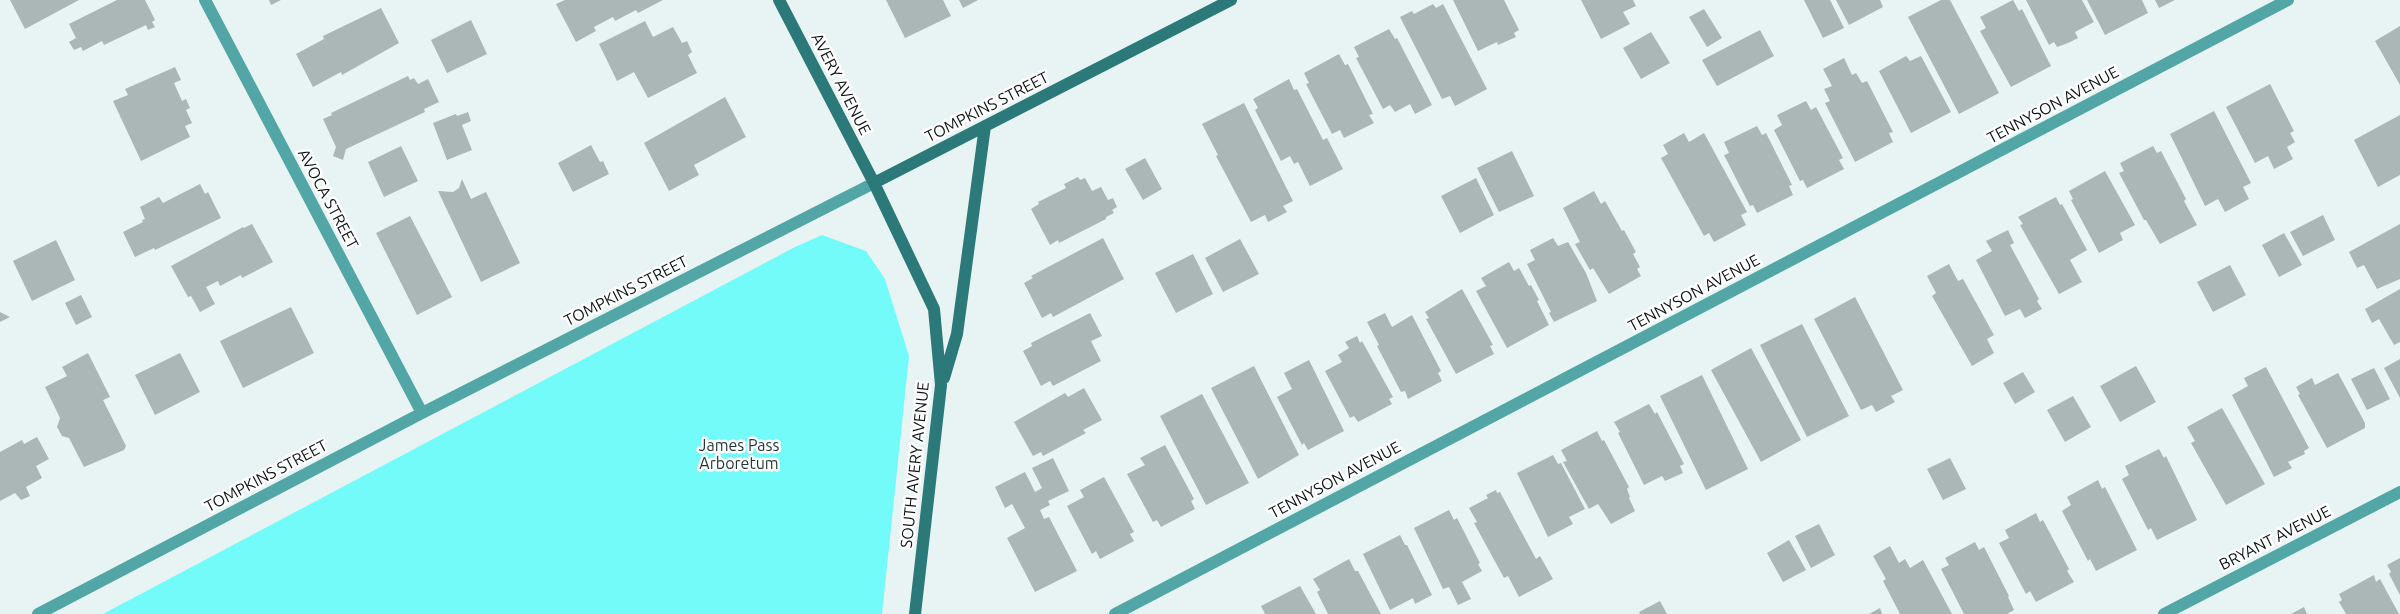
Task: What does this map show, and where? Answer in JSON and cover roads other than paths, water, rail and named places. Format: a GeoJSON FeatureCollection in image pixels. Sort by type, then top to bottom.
{"type":"FeatureCollection","features":[{"type":"Feature","properties":{"kind":"street","name":"AVOCA STREET"},"geometry":{"type":"LineString","coordinates":[[205,0],[422,413]]}},
{"type":"Feature","properties":{"kind":"street","name":"AVERY AVENUE"},"geometry":{"type":"LineString","coordinates":[[780,0],[874,182]]}},
{"type":"Feature","properties":{"kind":"street","name":"TOMPKINS STREET"},"geometry":{"type":"LineString","coordinates":[[38,614],[422,413],[1231,0]]}},
{"type":"Feature","properties":{"kind":"street","name":"TENNYSON AVENUE"},"geometry":{"type":"LineString","coordinates":[[1115,614],[2288,0]]}},
{"type":"Feature","properties":{"kind":"street"},"geometry":{"type":"LineString","coordinates":[[941,385],[957,334],[985,126]]}},
{"type":"Feature","properties":{"kind":"street","name":"SOUTH AVERY AVENUE"},"geometry":{"type":"LineString","coordinates":[[874,182],[934,309],[941,385],[915,614]]}},
{"type":"Feature","properties":{"kind":"street","name":"BRYANT AVENUE"},"geometry":{"type":"LineString","coordinates":[[2164,614],[2400,492]]}},
{"type":"Feature","properties":{"kind":"park label","name":"James Pass Arboretum"},"geometry":{"type":"Point","coordinates":[739,455]}}]}
